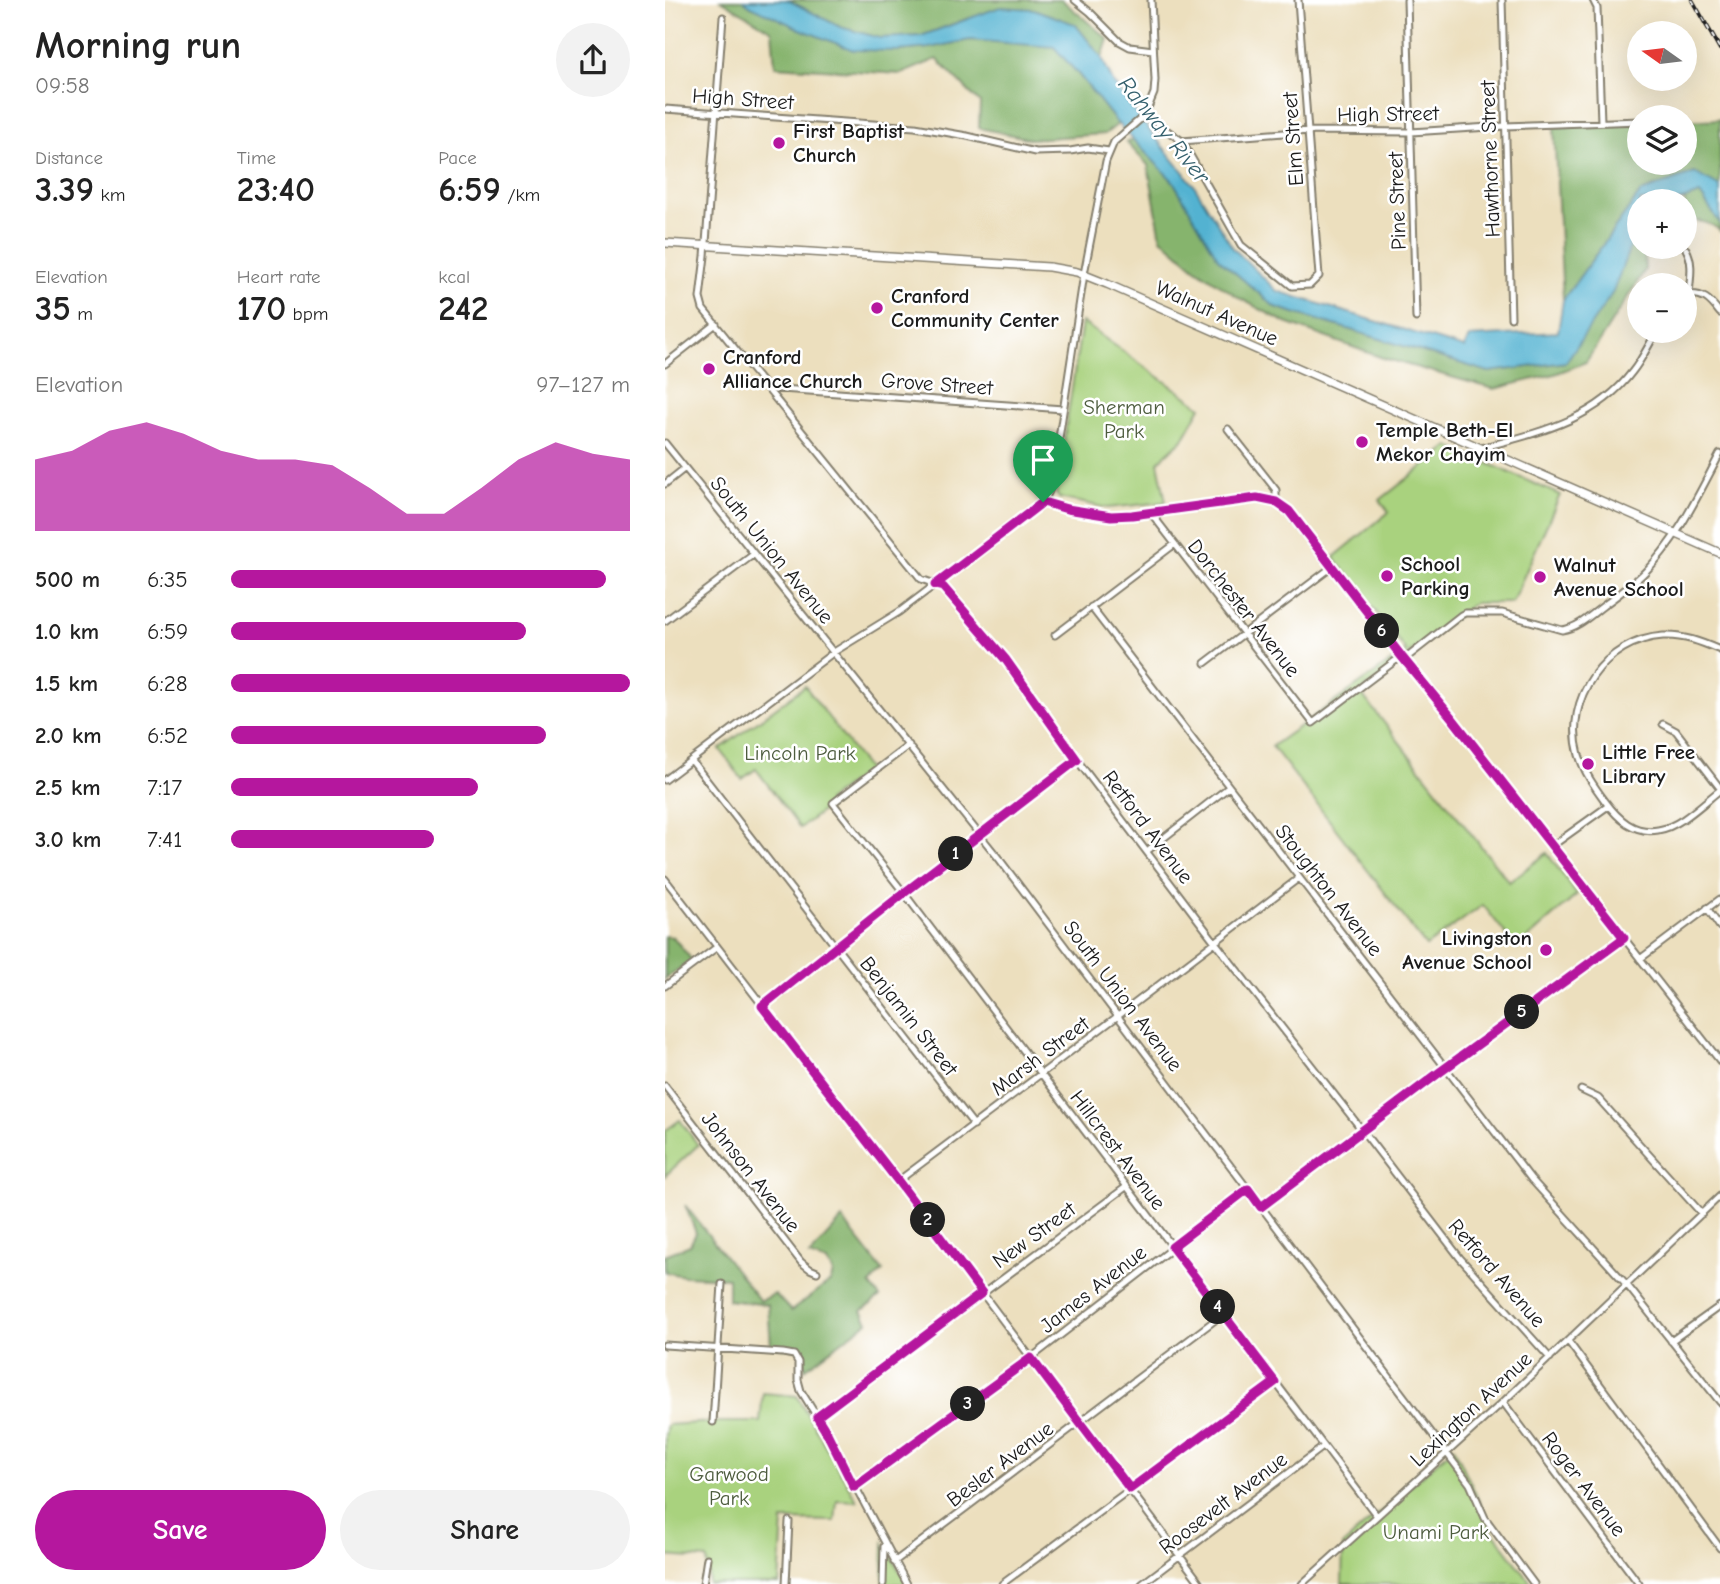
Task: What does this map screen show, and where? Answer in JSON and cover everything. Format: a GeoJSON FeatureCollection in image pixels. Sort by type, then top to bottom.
{"type":"FeatureCollection","features":[{"type":"Feature","properties":{"kind":"street"},"geometry":{"type":"LineString","coordinates":[[1075,0],[1119,41],[1130,47],[1153,50]]}},
{"type":"Feature","properties":{"kind":"street"},"geometry":{"type":"LineString","coordinates":[[665,780],[834,652],[899,612],[1043,502],[1049,494],[1084,274],[1106,161],[1114,142],[1144,116],[1154,93],[1151,0]]}},
{"type":"Feature","properties":{"kind":"street","name":"Elm Street"},"geometry":{"type":"LineString","coordinates":[[1182,141],[1241,245],[1291,286],[1310,285],[1319,276],[1298,0]]}},
{"type":"Feature","properties":{"kind":"street","name":"Pine Street"},"geometry":{"type":"LineString","coordinates":[[1407,0],[1416,318]]}},
{"type":"Feature","properties":{"kind":"street","name":"Hawthorne Street"},"geometry":{"type":"LineString","coordinates":[[1502,0],[1511,318]]}},
{"type":"Feature","properties":{"kind":"street"},"geometry":{"type":"LineString","coordinates":[[1593,0],[1597,8],[1601,122]]}},
{"type":"Feature","properties":{"kind":"street","name":"Retford Avenue"},"geometry":{"type":"LineString","coordinates":[[723,17],[700,298],[703,309],[921,579],[943,587],[1006,660],[1077,760],[1215,942],[1460,1258],[1550,1358]]}},
{"type":"Feature","properties":{"kind":"street","name":"High Street"},"geometry":{"type":"LineString","coordinates":[[665,109],[915,127],[1035,152],[1088,148],[1109,151]]}},
{"type":"Feature","properties":{"kind":"street"},"geometry":{"type":"LineString","coordinates":[[1144,116],[1182,141]]}},
{"type":"Feature","properties":{"kind":"street","name":"High Street"},"geometry":{"type":"LineString","coordinates":[[1182,141],[1309,131],[1411,132],[1627,121]]}},
{"type":"Feature","properties":{"kind":"street","name":"Walnut Avenue"},"geometry":{"type":"LineString","coordinates":[[665,243],[1049,267],[1084,274],[1720,553]]}},
{"type":"Feature","properties":{"kind":"street"},"geometry":{"type":"LineString","coordinates":[[1697,295],[1708,298],[1720,313]]}},
{"type":"Feature","properties":{"kind":"street"},"geometry":{"type":"LineString","coordinates":[[665,364],[716,324]]}},
{"type":"Feature","properties":{"kind":"street"},"geometry":{"type":"LineString","coordinates":[[1481,448],[1542,431],[1584,414],[1620,386],[1633,371],[1650,343]]}},
{"type":"Feature","properties":{"kind":"street","name":"Grove Street"},"geometry":{"type":"LineString","coordinates":[[767,388],[1063,409]]}},
{"type":"Feature","properties":{"kind":"street"},"geometry":{"type":"LineString","coordinates":[[1227,429],[1276,490],[1276,502]]}},
{"type":"Feature","properties":{"kind":"street","name":"South Union Avenue"},"geometry":{"type":"LineString","coordinates":[[665,443],[909,745],[1118,1016],[1470,1484],[1485,1517],[1534,1584]]}},
{"type":"Feature","properties":{"kind":"street"},"geometry":{"type":"LineString","coordinates":[[1402,657],[1409,655],[1465,613],[1502,613],[1562,631],[1570,629],[1634,583],[1653,563],[1676,534],[1720,454]]}},
{"type":"Feature","properties":{"kind":"street"},"geometry":{"type":"LineString","coordinates":[[665,484],[685,468]]}},
{"type":"Feature","properties":{"kind":"street"},"geometry":{"type":"LineString","coordinates":[[1043,502],[1111,516],[1257,498],[1276,502],[1289,511],[1720,1061]]}},
{"type":"Feature","properties":{"kind":"street","name":"Dorchester Avenue"},"geometry":{"type":"LineString","coordinates":[[1151,513],[1313,723],[1402,657]]}},
{"type":"Feature","properties":{"kind":"street"},"geometry":{"type":"LineString","coordinates":[[1055,635],[1174,544]]}},
{"type":"Feature","properties":{"kind":"street"},"geometry":{"type":"LineString","coordinates":[[665,621],[754,554]]}},
{"type":"Feature","properties":{"kind":"street"},"geometry":{"type":"LineString","coordinates":[[1205,663],[1332,567]]}},
{"type":"Feature","properties":{"kind":"street","name":"Stoughton Avenue"},"geometry":{"type":"LineString","coordinates":[[1091,607],[1531,1179],[1627,1285],[1720,1402]]}},
{"type":"Feature","properties":{"kind":"street"},"geometry":{"type":"LineString","coordinates":[[1663,724],[1676,731],[1720,789],[1676,824],[1656,831],[1641,830],[1615,815],[1587,775],[1579,757],[1576,738],[1582,695],[1591,678],[1611,656],[1646,639],[1684,637],[1720,650]]}},
{"type":"Feature","properties":{"kind":"street","name":"Hillcrest Avenue"},"geometry":{"type":"LineString","coordinates":[[909,745],[833,803],[1377,1516]]}},
{"type":"Feature","properties":{"kind":"street","name":"Benjamin Street"},"geometry":{"type":"LineString","coordinates":[[691,760],[974,1125]]}},
{"type":"Feature","properties":{"kind":"street"},"geometry":{"type":"LineString","coordinates":[[762,1006],[1077,760]]}},
{"type":"Feature","properties":{"kind":"street"},"geometry":{"type":"LineString","coordinates":[[1147,851],[1229,787]]}},
{"type":"Feature","properties":{"kind":"street"},"geometry":{"type":"LineString","coordinates":[[1552,846],[1608,806]]}},
{"type":"Feature","properties":{"kind":"street","name":"Marsh Street"},"geometry":{"type":"LineString","coordinates":[[898,1181],[1299,877]]}},
{"type":"Feature","properties":{"kind":"street"},"geometry":{"type":"LineString","coordinates":[[665,879],[898,1181],[1201,1584]]}},
{"type":"Feature","properties":{"kind":"street"},"geometry":{"type":"LineString","coordinates":[[1640,960],[1720,899]]}},
{"type":"Feature","properties":{"kind":"street"},"geometry":{"type":"LineString","coordinates":[[1707,908],[1720,927]]}},
{"type":"Feature","properties":{"kind":"street"},"geometry":{"type":"LineString","coordinates":[[1261,1207],[1624,938]]}},
{"type":"Feature","properties":{"kind":"street"},"geometry":{"type":"LineString","coordinates":[[665,986],[717,947]]}},
{"type":"Feature","properties":{"kind":"street","name":"Johnson Avenue"},"geometry":{"type":"LineString","coordinates":[[665,1086],[801,1262],[817,1272]]}},
{"type":"Feature","properties":{"kind":"street"},"geometry":{"type":"LineString","coordinates":[[1581,1090],[1598,1098],[1702,1214]]}},
{"type":"Feature","properties":{"kind":"street","name":"New Street"},"geometry":{"type":"LineString","coordinates":[[817,1417],[1126,1187]]}},
{"type":"Feature","properties":{"kind":"street","name":"James Avenue"},"geometry":{"type":"LineString","coordinates":[[854,1487],[1031,1358],[1248,1189]]}},
{"type":"Feature","properties":{"kind":"street","name":"Lexington Avenue"},"geometry":{"type":"LineString","coordinates":[[1302,1584],[1503,1402],[1720,1196]]}},
{"type":"Feature","properties":{"kind":"street"},"geometry":{"type":"LineString","coordinates":[[713,1422],[722,1284]]}},
{"type":"Feature","properties":{"kind":"street"},"geometry":{"type":"LineString","coordinates":[[1671,1341],[1720,1306]]}},
{"type":"Feature","properties":{"kind":"street","name":"Besler Avenue"},"geometry":{"type":"LineString","coordinates":[[894,1562],[1223,1314]]}},
{"type":"Feature","properties":{"kind":"street"},"geometry":{"type":"LineString","coordinates":[[1568,1341],[1720,1548]]}},
{"type":"Feature","properties":{"kind":"street"},"geometry":{"type":"LineString","coordinates":[[665,1345],[794,1355],[798,1362],[801,1391],[827,1433],[907,1584]]}},
{"type":"Feature","properties":{"kind":"street"},"geometry":{"type":"LineString","coordinates":[[1002,1584],[1275,1382]]}},
{"type":"Feature","properties":{"kind":"street","name":"Roger Avenue"},"geometry":{"type":"LineString","coordinates":[[1503,1402],[1639,1584]]}},
{"type":"Feature","properties":{"kind":"street","name":"Roosevelt Avenue"},"geometry":{"type":"LineString","coordinates":[[1142,1584],[1323,1447]]}},
{"type":"Feature","properties":{"kind":"street"},"geometry":{"type":"LineString","coordinates":[[786,1584],[789,1521]]}},
{"type":"Feature","properties":{"kind":"street"},"geometry":{"type":"LineString","coordinates":[[883,1584],[884,1543]]}},
{"type":"Feature","properties":{"kind":"street"},"geometry":{"type":"LineString","coordinates":[[703,1584],[707,1559]]}},
{"type":"Feature","properties":{"kind":"street"},"geometry":{"type":"LineString","coordinates":[[1311,1584],[1312,1574]]}},
{"type":"Feature","properties":{"kind":"green space"},"geometry":{"type":"Polygon","coordinates":[[[721,0],[743,0],[751,6],[898,51],[970,40],[1054,46],[1118,124],[1105,134],[1031,139],[979,128],[980,103],[937,59],[901,74],[775,66],[772,31],[721,0]]]}},
{"type":"Feature","properties":{"kind":"green space"},"geometry":{"type":"Polygon","coordinates":[[[788,0],[1062,0],[1108,39],[1102,58],[1075,24],[969,18],[921,36],[880,38],[840,27],[788,0]]]}},
{"type":"Feature","properties":{"kind":"green space"},"geometry":{"type":"Polygon","coordinates":[[[1720,119],[1720,187],[1697,175],[1697,120],[1720,119]]]}},
{"type":"Feature","properties":{"kind":"green space"},"geometry":{"type":"Polygon","coordinates":[[[1627,124],[1627,175],[1688,175],[1649,189],[1627,189],[1627,211],[1563,300],[1554,127],[1627,124]]]}},
{"type":"Feature","properties":{"kind":"green space"},"geometry":{"type":"Polygon","coordinates":[[[1134,140],[1173,181],[1219,258],[1275,307],[1489,372],[1566,362],[1627,249],[1627,259],[1645,259],[1645,270],[1643,273],[1627,273],[1627,298],[1586,362],[1555,374],[1494,389],[1383,358],[1286,323],[1241,299],[1195,268],[1161,238],[1148,165],[1126,142],[1134,140]]]}},
{"type":"Feature","properties":{"kind":"green space"},"geometry":{"type":"Polygon","coordinates":[[[1700,194],[1720,223],[1720,231],[1697,221],[1697,195],[1700,194]]]}},
{"type":"Feature","properties":{"kind":"green space","name":"Sherman Park"},"geometry":{"type":"Polygon","coordinates":[[[1082,322],[1201,407],[1183,439],[1158,462],[1166,502],[1108,508],[1059,498],[1056,493],[1082,322]]]}},
{"type":"Feature","properties":{"kind":"green space"},"geometry":{"type":"Polygon","coordinates":[[[1449,446],[1560,495],[1512,603],[1474,603],[1360,692],[1509,882],[1547,853],[1577,895],[1517,948],[1483,905],[1426,946],[1272,746],[1406,651],[1334,557],[1389,512],[1380,500],[1449,446]]]}},
{"type":"Feature","properties":{"kind":"green space","name":"Lincoln Park"},"geometry":{"type":"Polygon","coordinates":[[[805,686],[868,770],[827,801],[830,805],[800,828],[756,769],[742,779],[720,749],[805,686]]]}},
{"type":"Feature","properties":{"kind":"green space"},"geometry":{"type":"Polygon","coordinates":[[[665,936],[673,937],[692,960],[665,979],[665,936]]]}},
{"type":"Feature","properties":{"kind":"green space"},"geometry":{"type":"Polygon","coordinates":[[[680,1120],[698,1145],[665,1176],[665,1131],[680,1120]]]}},
{"type":"Feature","properties":{"kind":"green space"},"geometry":{"type":"Polygon","coordinates":[[[685,1205],[760,1301],[775,1294],[791,1311],[831,1281],[833,1272],[827,1262],[809,1256],[842,1219],[883,1271],[870,1284],[880,1297],[862,1311],[868,1322],[805,1369],[803,1350],[771,1346],[768,1305],[728,1300],[728,1278],[684,1276],[665,1272],[665,1255],[690,1245],[696,1233],[685,1205]]]}},
{"type":"Feature","properties":{"kind":"green space","name":"Garwood Park"},"geometry":{"type":"Polygon","coordinates":[[[763,1393],[797,1396],[857,1501],[837,1500],[835,1521],[783,1520],[779,1584],[709,1584],[707,1559],[665,1556],[667,1425],[760,1422],[763,1393]]]}},
{"type":"Feature","properties":{"kind":"green space","name":"Unami Park"},"geometry":{"type":"Polygon","coordinates":[[[1454,1447],[1493,1532],[1532,1584],[1342,1584],[1343,1545],[1454,1447]]]}},
{"type":"Feature","properties":{"kind":"green space"},"geometry":{"type":"Polygon","coordinates":[[[884,1543],[907,1584],[883,1584],[884,1543]]]}},
{"type":"Feature","properties":{"kind":"water"},"geometry":{"type":"Polygon","coordinates":[[[743,0],[788,0],[840,27],[880,38],[921,36],[1000,7],[1034,9],[1075,24],[1102,58],[1114,84],[1194,185],[1233,248],[1277,291],[1464,348],[1469,337],[1558,332],[1563,300],[1627,211],[1627,255],[1613,292],[1566,362],[1489,372],[1275,307],[1218,258],[1173,181],[1118,124],[1054,47],[970,40],[898,51],[853,50],[751,6],[743,0]]]}},
{"type":"Feature","properties":{"kind":"water"},"geometry":{"type":"Polygon","coordinates":[[[1697,174],[1720,187],[1720,223],[1700,194],[1697,195],[1697,189],[1650,189],[1697,174]]]}},
{"type":"Feature","properties":{"kind":"railway"},"geometry":{"type":"LineString","coordinates":[[1692,0],[1720,49]]}},
{"type":"Feature","properties":{"kind":"place","name":"First Baptist Church"},"geometry":{"type":"Point","coordinates":[779,143]}},
{"type":"Feature","properties":{"kind":"place","name":"Cranford Community Center"},"geometry":{"type":"Point","coordinates":[877,308]}},
{"type":"Feature","properties":{"kind":"place","name":"Cranford Alliance Church"},"geometry":{"type":"Point","coordinates":[709,369]}},
{"type":"Feature","properties":{"kind":"place","name":"Temple Beth-El Mekor Chayim"},"geometry":{"type":"Point","coordinates":[1362,442]}},
{"type":"Feature","properties":{"kind":"place","name":"School Parking"},"geometry":{"type":"Point","coordinates":[1387,576]}},
{"type":"Feature","properties":{"kind":"place","name":"Walnut Avenue School"},"geometry":{"type":"Point","coordinates":[1540,577]}},
{"type":"Feature","properties":{"kind":"place","name":"Little Free Library"},"geometry":{"type":"Point","coordinates":[1588,764]}},
{"type":"Feature","properties":{"kind":"place","name":"Livingston Avenue School"},"geometry":{"type":"Point","coordinates":[1546,950]}},
{"type":"Feature","properties":{"kind":"route"},"geometry":{"type":"LineString","coordinates":[[1257,498],[1283,506],[1624,938],[1261,1207],[1248,1189],[1172,1247],[1275,1382],[1130,1489],[1031,1358],[854,1487],[817,1417],[982,1293],[762,1006],[1077,760],[1006,660],[943,587],[935,585],[1043,502],[1111,516],[1257,498]]}},
{"type":"Feature","properties":{"kind":"water label","name":"Rahway River"},"geometry":{"type":"Point","coordinates":[1164,130]}}]}
